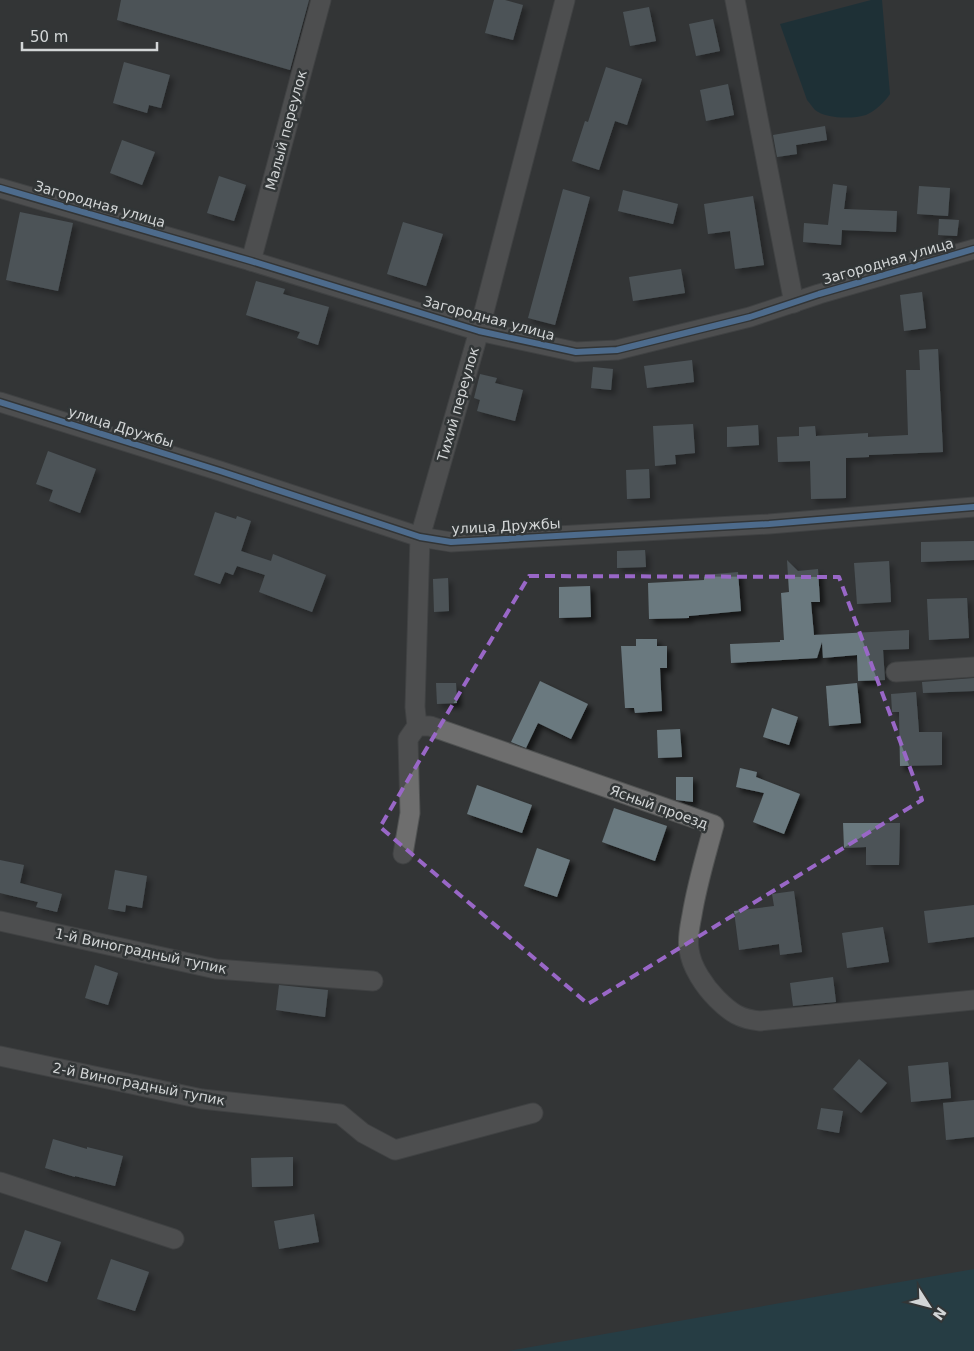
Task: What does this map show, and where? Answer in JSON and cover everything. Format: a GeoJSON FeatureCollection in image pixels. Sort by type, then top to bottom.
{"type":"FeatureCollection","features":[{"type":"Feature","properties":{"kind":"street","name":"Малый переулок"},"geometry":{"type":"LineString","coordinates":[[251,261],[321,0]]}},
{"type":"Feature","properties":{"kind":"street","name":"Тихий переулок"},"geometry":{"type":"LineString","coordinates":[[417,726],[415,707],[420,537],[479,331],[565,0]]}},
{"type":"Feature","properties":{"kind":"street"},"geometry":{"type":"LineString","coordinates":[[735,0],[794,303]]}},
{"type":"Feature","properties":{"kind":"street","name":"Загородная улица"},"geometry":{"type":"LineString","coordinates":[[0,188],[251,261],[479,331],[576,352],[617,350],[750,317],[819,294],[974,249]]}},
{"type":"Feature","properties":{"kind":"street","name":"улица Дружбы"},"geometry":{"type":"LineString","coordinates":[[0,402],[220,471],[420,537],[451,542],[769,524],[974,507]]}},
{"type":"Feature","properties":{"kind":"street"},"geometry":{"type":"LineString","coordinates":[[896,672],[974,667]]}},
{"type":"Feature","properties":{"kind":"street"},"geometry":{"type":"LineString","coordinates":[[403,854],[410,813],[408,739],[417,726]]}},
{"type":"Feature","properties":{"kind":"street","name":"Ясный проезд"},"geometry":{"type":"LineString","coordinates":[[417,726],[430,726],[714,825],[696,893],[689,932],[688,950],[692,962],[712,994],[732,1013],[746,1019],[760,1021],[974,1000]]}},
{"type":"Feature","properties":{"kind":"street","name":"1-й Виноградный тупик"},"geometry":{"type":"LineString","coordinates":[[0,921],[216,969],[373,981]]}},
{"type":"Feature","properties":{"kind":"street","name":"2-й Виноградный тупик"},"geometry":{"type":"LineString","coordinates":[[0,1056],[202,1099],[340,1114],[363,1133],[395,1150],[533,1113]]}},
{"type":"Feature","properties":{"kind":"street"},"geometry":{"type":"LineString","coordinates":[[0,1182],[174,1239]]}},
{"type":"Feature","properties":{"kind":"highlighted area"},"geometry":{"type":"Polygon","coordinates":[[[529,576],[839,577],[922,800],[588,1004],[380,827],[529,576]]]}},
{"type":"Feature","properties":{"kind":"shaded area"},"geometry":{"type":"Polygon","coordinates":[[[871,0],[882,0],[890,94],[880,106],[866,115],[840,117],[820,113],[807,100],[780,24],[871,0]]]}},
{"type":"Feature","properties":{"kind":"shaded area"},"geometry":{"type":"Polygon","coordinates":[[[974,1269],[974,1351],[508,1351],[974,1269]]]}},
{"type":"Feature","properties":{"kind":"building"},"geometry":{"type":"Polygon","coordinates":[[[121,0],[309,0],[290,70],[117,20],[121,0]]]}},
{"type":"Feature","properties":{"kind":"building"},"geometry":{"type":"Polygon","coordinates":[[[494,0],[505,0],[523,5],[513,40],[485,33],[494,0]]]}},
{"type":"Feature","properties":{"kind":"building"},"geometry":{"type":"Polygon","coordinates":[[[649,7],[656,41],[630,46],[623,12],[649,7]]]}},
{"type":"Feature","properties":{"kind":"building"},"geometry":{"type":"Polygon","coordinates":[[[713,19],[720,51],[696,56],[689,24],[713,19]]]}},
{"type":"Feature","properties":{"kind":"building"},"geometry":{"type":"Polygon","coordinates":[[[124,62],[170,75],[161,108],[149,105],[147,113],[113,103],[124,62]]]}},
{"type":"Feature","properties":{"kind":"building"},"geometry":{"type":"Polygon","coordinates":[[[606,67],[642,79],[627,125],[615,121],[599,170],[572,161],[585,121],[588,122],[606,67]]]}},
{"type":"Feature","properties":{"kind":"building"},"geometry":{"type":"Polygon","coordinates":[[[728,84],[734,115],[706,121],[700,90],[728,84]]]}},
{"type":"Feature","properties":{"kind":"building"},"geometry":{"type":"Polygon","coordinates":[[[825,126],[827,140],[796,145],[797,154],[777,157],[773,135],[825,126]]]}},
{"type":"Feature","properties":{"kind":"building"},"geometry":{"type":"Polygon","coordinates":[[[122,140],[155,152],[142,185],[110,173],[122,140]]]}},
{"type":"Feature","properties":{"kind":"building"},"geometry":{"type":"Polygon","coordinates":[[[219,176],[246,185],[234,221],[207,213],[219,176]]]}},
{"type":"Feature","properties":{"kind":"building"},"geometry":{"type":"Polygon","coordinates":[[[833,184],[847,186],[844,209],[897,211],[896,232],[842,230],[841,245],[803,242],[804,223],[828,225],[833,184]]]}},
{"type":"Feature","properties":{"kind":"building"},"geometry":{"type":"Polygon","coordinates":[[[919,186],[950,188],[948,216],[917,214],[919,186]]]}},
{"type":"Feature","properties":{"kind":"building"},"geometry":{"type":"Polygon","coordinates":[[[563,189],[590,197],[555,325],[528,318],[563,189]]]}},
{"type":"Feature","properties":{"kind":"building"},"geometry":{"type":"Polygon","coordinates":[[[623,190],[678,204],[673,224],[618,211],[623,190]]]}},
{"type":"Feature","properties":{"kind":"building"},"geometry":{"type":"Polygon","coordinates":[[[753,196],[764,265],[735,269],[730,231],[708,234],[704,204],[753,196]]]}},
{"type":"Feature","properties":{"kind":"building"},"geometry":{"type":"Polygon","coordinates":[[[20,212],[73,223],[58,291],[6,280],[20,212]]]}},
{"type":"Feature","properties":{"kind":"building"},"geometry":{"type":"Polygon","coordinates":[[[939,219],[959,220],[957,236],[938,235],[939,219]]]}},
{"type":"Feature","properties":{"kind":"building"},"geometry":{"type":"Polygon","coordinates":[[[403,222],[443,234],[426,286],[387,274],[403,222]]]}},
{"type":"Feature","properties":{"kind":"building"},"geometry":{"type":"Polygon","coordinates":[[[681,269],[685,293],[633,301],[629,277],[681,269]]]}},
{"type":"Feature","properties":{"kind":"building"},"geometry":{"type":"Polygon","coordinates":[[[256,281],[285,289],[283,294],[329,307],[318,345],[297,338],[300,332],[246,315],[256,281]]]}},
{"type":"Feature","properties":{"kind":"building"},"geometry":{"type":"Polygon","coordinates":[[[922,292],[926,328],[904,331],[900,295],[922,292]]]}},
{"type":"Feature","properties":{"kind":"building"},"geometry":{"type":"Polygon","coordinates":[[[938,349],[943,452],[869,455],[869,457],[846,458],[846,498],[811,499],[810,461],[778,462],[777,437],[799,436],[799,427],[815,426],[816,436],[868,433],[868,437],[908,435],[906,370],[920,370],[919,350],[938,349]]]}},
{"type":"Feature","properties":{"kind":"building"},"geometry":{"type":"Polygon","coordinates":[[[692,360],[694,382],[647,388],[644,366],[692,360]]]}},
{"type":"Feature","properties":{"kind":"building"},"geometry":{"type":"Polygon","coordinates":[[[593,367],[613,369],[611,390],[591,388],[593,367]]]}},
{"type":"Feature","properties":{"kind":"building"},"geometry":{"type":"Polygon","coordinates":[[[480,374],[497,378],[495,383],[523,390],[515,421],[477,411],[480,400],[474,398],[480,374]]]}},
{"type":"Feature","properties":{"kind":"building"},"geometry":{"type":"Polygon","coordinates":[[[693,424],[695,453],[675,455],[676,464],[655,466],[653,426],[693,424]]]}},
{"type":"Feature","properties":{"kind":"building"},"geometry":{"type":"Polygon","coordinates":[[[758,425],[759,445],[727,447],[727,427],[758,425]]]}},
{"type":"Feature","properties":{"kind":"building"},"geometry":{"type":"Polygon","coordinates":[[[48,451],[96,469],[80,513],[49,501],[53,490],[36,484],[48,451]]]}},
{"type":"Feature","properties":{"kind":"building"},"geometry":{"type":"Polygon","coordinates":[[[649,469],[650,498],[627,499],[626,470],[649,469]]]}},
{"type":"Feature","properties":{"kind":"building"},"geometry":{"type":"Polygon","coordinates":[[[215,512],[236,519],[237,516],[251,521],[241,551],[271,561],[273,554],[326,575],[312,612],[259,592],[265,575],[237,566],[233,575],[225,572],[220,584],[194,575],[215,512]]]}},
{"type":"Feature","properties":{"kind":"building"},"geometry":{"type":"Polygon","coordinates":[[[974,541],[974,560],[921,562],[921,542],[974,541]]]}},
{"type":"Feature","properties":{"kind":"building"},"geometry":{"type":"Polygon","coordinates":[[[645,550],[646,567],[617,568],[617,551],[645,550]]]}},
{"type":"Feature","properties":{"kind":"building"},"geometry":{"type":"Polygon","coordinates":[[[787,560],[798,571],[818,569],[820,602],[811,602],[814,635],[909,630],[909,649],[883,650],[885,680],[858,681],[857,655],[823,658],[822,642],[817,658],[731,663],[730,644],[780,642],[780,640],[784,640],[781,593],[789,592],[787,560]]]}},
{"type":"Feature","properties":{"kind":"building"},"geometry":{"type":"Polygon","coordinates":[[[889,561],[891,602],[857,604],[854,563],[889,561]]]}},
{"type":"Feature","properties":{"kind":"building"},"geometry":{"type":"Polygon","coordinates":[[[738,572],[741,611],[689,616],[689,618],[649,619],[648,583],[704,580],[704,575],[738,572]]]}},
{"type":"Feature","properties":{"kind":"building"},"geometry":{"type":"Polygon","coordinates":[[[448,578],[449,611],[434,612],[433,579],[448,578]]]}},
{"type":"Feature","properties":{"kind":"building"},"geometry":{"type":"Polygon","coordinates":[[[590,586],[591,617],[559,618],[559,587],[590,586]]]}},
{"type":"Feature","properties":{"kind":"building"},"geometry":{"type":"Polygon","coordinates":[[[967,598],[969,638],[929,640],[927,599],[967,598]]]}},
{"type":"Feature","properties":{"kind":"building"},"geometry":{"type":"Polygon","coordinates":[[[636,639],[657,639],[657,646],[667,646],[667,668],[660,668],[662,711],[635,713],[634,708],[625,708],[621,646],[636,646],[636,639]]]}},
{"type":"Feature","properties":{"kind":"building"},"geometry":{"type":"Polygon","coordinates":[[[974,678],[974,691],[923,693],[922,682],[974,678]]]}},
{"type":"Feature","properties":{"kind":"building"},"geometry":{"type":"Polygon","coordinates":[[[540,681],[588,704],[571,739],[538,723],[526,748],[511,742],[540,681]]]}},
{"type":"Feature","properties":{"kind":"building"},"geometry":{"type":"Polygon","coordinates":[[[436,683],[456,683],[457,703],[437,704],[436,683]]]}},
{"type":"Feature","properties":{"kind":"building"},"geometry":{"type":"Polygon","coordinates":[[[857,683],[861,723],[829,726],[826,686],[857,683]]]}},
{"type":"Feature","properties":{"kind":"building"},"geometry":{"type":"Polygon","coordinates":[[[916,692],[919,732],[942,732],[942,765],[900,766],[899,712],[892,712],[891,694],[916,692]]]}},
{"type":"Feature","properties":{"kind":"building"},"geometry":{"type":"Polygon","coordinates":[[[772,708],[798,717],[789,745],[763,737],[772,708]]]}},
{"type":"Feature","properties":{"kind":"building"},"geometry":{"type":"Polygon","coordinates":[[[680,729],[682,757],[658,758],[657,730],[680,729]]]}},
{"type":"Feature","properties":{"kind":"building"},"geometry":{"type":"Polygon","coordinates":[[[740,768],[757,772],[756,777],[800,794],[784,834],[753,822],[764,793],[736,787],[740,768]]]}},
{"type":"Feature","properties":{"kind":"building"},"geometry":{"type":"Polygon","coordinates":[[[676,777],[693,777],[693,802],[676,800],[676,777]]]}},
{"type":"Feature","properties":{"kind":"building"},"geometry":{"type":"Polygon","coordinates":[[[477,785],[532,805],[522,833],[467,814],[477,785]]]}},
{"type":"Feature","properties":{"kind":"building"},"geometry":{"type":"Polygon","coordinates":[[[614,808],[667,826],[655,861],[602,842],[614,808]]]}},
{"type":"Feature","properties":{"kind":"building"},"geometry":{"type":"Polygon","coordinates":[[[843,823],[900,823],[899,865],[866,865],[866,847],[844,848],[843,823]]]}},
{"type":"Feature","properties":{"kind":"building"},"geometry":{"type":"Polygon","coordinates":[[[537,848],[570,860],[557,897],[524,886],[537,848]]]}},
{"type":"Feature","properties":{"kind":"building"},"geometry":{"type":"Polygon","coordinates":[[[0,860],[24,865],[20,883],[62,894],[57,912],[36,907],[38,902],[0,893],[0,860]]]}},
{"type":"Feature","properties":{"kind":"building"},"geometry":{"type":"Polygon","coordinates":[[[115,870],[147,876],[142,908],[126,905],[125,912],[108,909],[115,870]]]}},
{"type":"Feature","properties":{"kind":"building"},"geometry":{"type":"Polygon","coordinates":[[[794,891],[802,952],[780,955],[779,944],[739,950],[734,911],[774,906],[772,894],[794,891]]]}},
{"type":"Feature","properties":{"kind":"building"},"geometry":{"type":"Polygon","coordinates":[[[974,905],[974,937],[928,943],[924,911],[974,905]]]}},
{"type":"Feature","properties":{"kind":"building"},"geometry":{"type":"Polygon","coordinates":[[[883,927],[889,962],[847,968],[842,933],[883,927]]]}},
{"type":"Feature","properties":{"kind":"building"},"geometry":{"type":"Polygon","coordinates":[[[95,965],[118,973],[108,1005],[85,998],[95,965]]]}},
{"type":"Feature","properties":{"kind":"building"},"geometry":{"type":"Polygon","coordinates":[[[833,977],[836,1002],[793,1006],[790,983],[833,977]]]}},
{"type":"Feature","properties":{"kind":"building"},"geometry":{"type":"Polygon","coordinates":[[[279,985],[328,990],[325,1017],[276,1010],[279,985]]]}},
{"type":"Feature","properties":{"kind":"building"},"geometry":{"type":"Polygon","coordinates":[[[859,1059],[887,1083],[861,1113],[833,1089],[859,1059]]]}},
{"type":"Feature","properties":{"kind":"building"},"geometry":{"type":"Polygon","coordinates":[[[948,1062],[951,1098],[911,1102],[908,1066],[948,1062]]]}},
{"type":"Feature","properties":{"kind":"building"},"geometry":{"type":"Polygon","coordinates":[[[974,1100],[974,1137],[946,1140],[943,1103],[974,1100]]]}},
{"type":"Feature","properties":{"kind":"building"},"geometry":{"type":"Polygon","coordinates":[[[821,1108],[843,1111],[839,1133],[817,1129],[821,1108]]]}},
{"type":"Feature","properties":{"kind":"building"},"geometry":{"type":"Polygon","coordinates":[[[53,1139],[87,1149],[87,1147],[123,1156],[115,1186],[45,1168],[53,1139]]]}},
{"type":"Feature","properties":{"kind":"building"},"geometry":{"type":"Polygon","coordinates":[[[293,1157],[293,1186],[252,1187],[251,1158],[293,1157]]]}},
{"type":"Feature","properties":{"kind":"building"},"geometry":{"type":"Polygon","coordinates":[[[314,1214],[319,1242],[279,1249],[274,1221],[314,1214]]]}},
{"type":"Feature","properties":{"kind":"building"},"geometry":{"type":"Polygon","coordinates":[[[25,1230],[61,1242],[47,1282],[11,1269],[25,1230]]]}},
{"type":"Feature","properties":{"kind":"building"},"geometry":{"type":"Polygon","coordinates":[[[111,1259],[149,1272],[135,1311],[97,1299],[111,1259]]]}},
{"type":"Feature","properties":{"kind":"cycle path"},"geometry":{"type":"LineString","coordinates":[[0,188],[251,261],[479,331],[576,352],[617,350],[750,317],[819,294],[974,249]]}},
{"type":"Feature","properties":{"kind":"cycle path"},"geometry":{"type":"LineString","coordinates":[[0,402],[220,471],[420,537],[451,542],[769,524],[974,507]]}}]}
